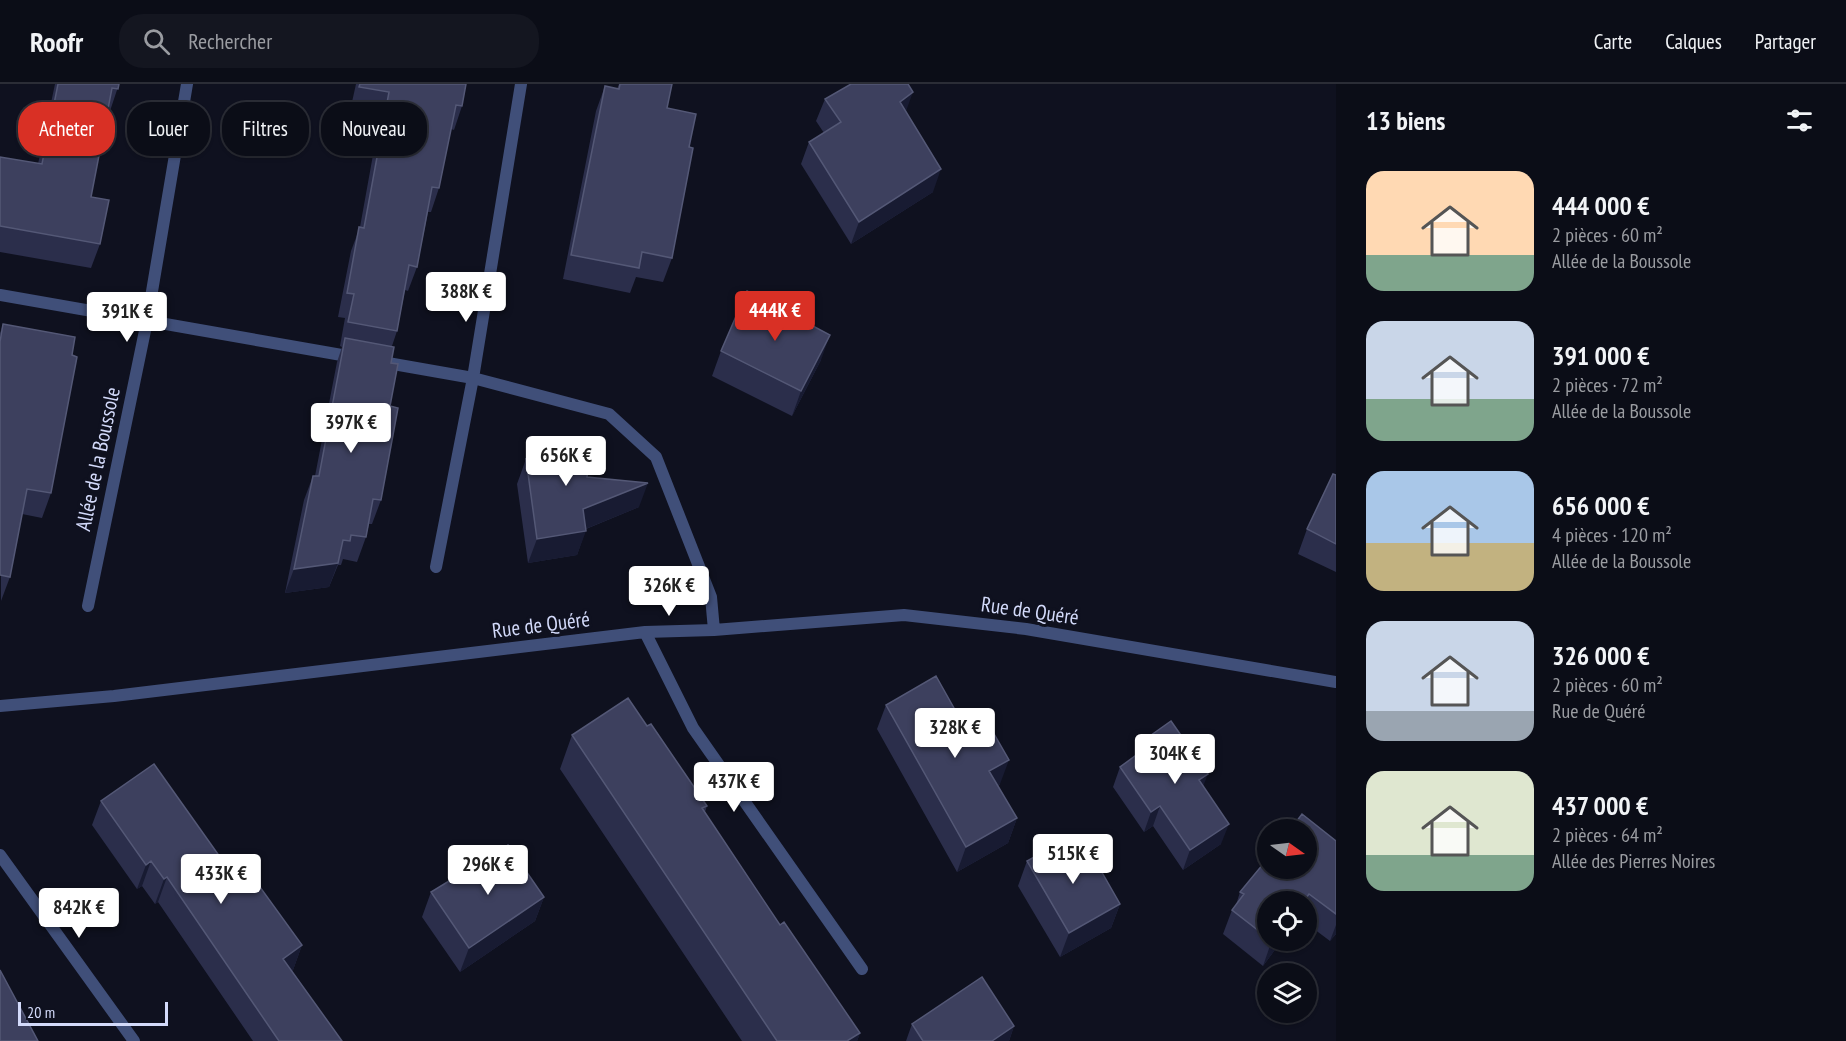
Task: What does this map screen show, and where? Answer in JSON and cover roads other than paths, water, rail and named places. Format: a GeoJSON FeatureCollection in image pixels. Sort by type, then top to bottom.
{"type":"FeatureCollection","features":[{"type":"Feature","properties":{"kind":"street","name":"Allée de la Boussole"},"geometry":{"type":"LineString","coordinates":[[88,606],[147,321],[187,84]]}},
{"type":"Feature","properties":{"kind":"street"},"geometry":{"type":"LineString","coordinates":[[436,567],[472,378],[522,84]]}},
{"type":"Feature","properties":{"kind":"street"},"geometry":{"type":"LineString","coordinates":[[0,295],[472,378],[609,414],[656,457],[711,597],[714,630]]}},
{"type":"Feature","properties":{"kind":"street","name":"Rue de Quéré"},"geometry":{"type":"LineString","coordinates":[[0,706],[126,694],[645,632],[714,630],[904,615],[1026,629],[1336,681]]}},
{"type":"Feature","properties":{"kind":"street"},"geometry":{"type":"LineString","coordinates":[[645,632],[693,728],[862,969]]}},
{"type":"Feature","properties":{"kind":"street"},"geometry":{"type":"LineString","coordinates":[[0,855],[134,1041]]}}]}
